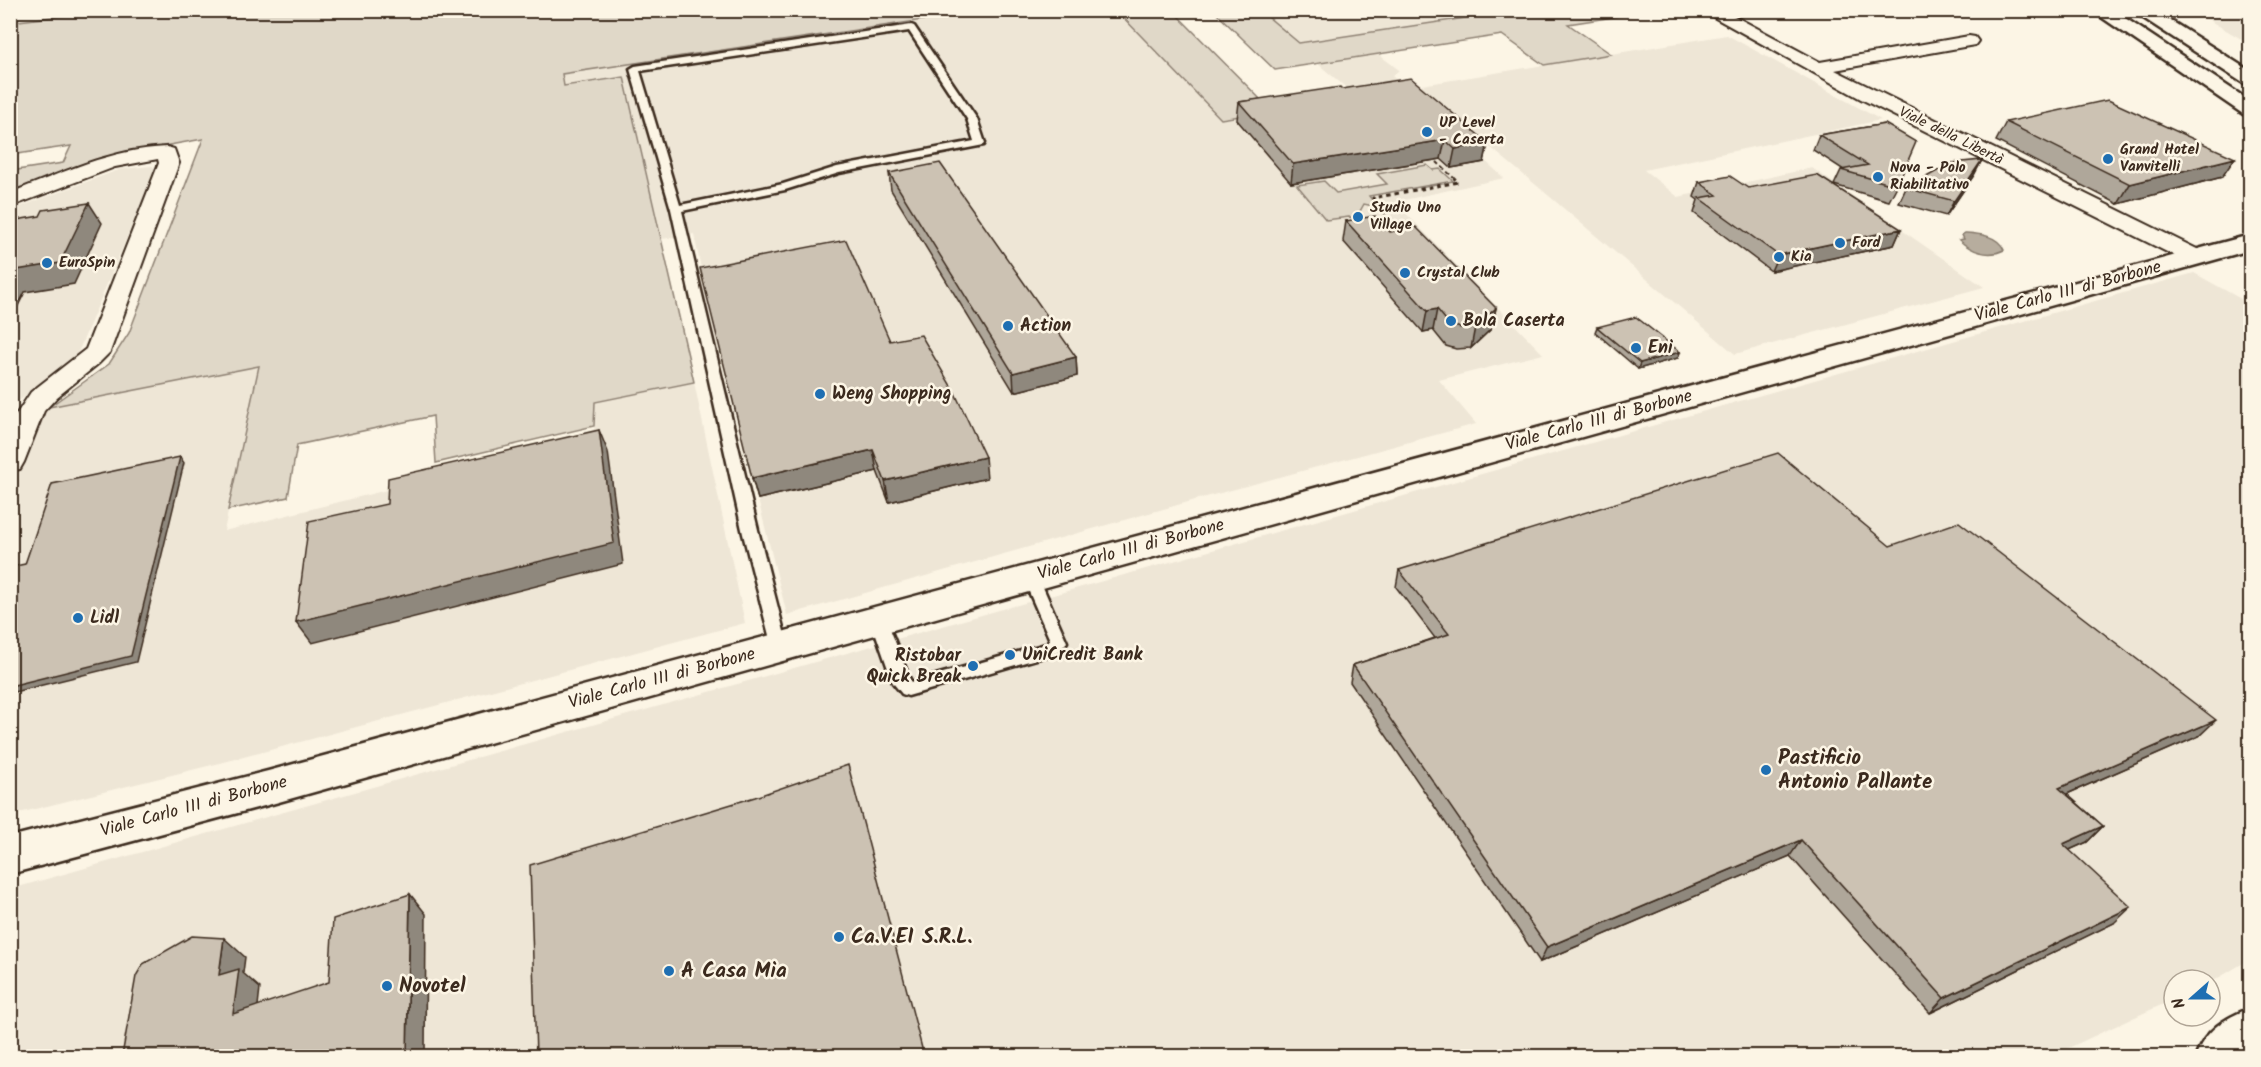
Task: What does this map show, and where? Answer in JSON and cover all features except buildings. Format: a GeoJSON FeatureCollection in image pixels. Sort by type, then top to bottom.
{"type":"FeatureCollection","features":[{"type":"Feature","properties":{"kind":"main road"},"geometry":{"type":"LineString","coordinates":[[2100,10],[2250,110]]}},
{"type":"Feature","properties":{"kind":"main road"},"geometry":{"type":"LineString","coordinates":[[2114,10],[2250,97]]}},
{"type":"Feature","properties":{"kind":"main road"},"geometry":{"type":"LineString","coordinates":[[2140,10],[2250,79]]}},
{"type":"Feature","properties":{"kind":"main road","name":"Viale Carlo III di Borbone"},"geometry":{"type":"LineString","coordinates":[[10,856],[268,788],[2250,242]]}},
{"type":"Feature","properties":{"kind":"main road"},"geometry":{"type":"LineString","coordinates":[[2220,1056],[2228,1046],[2250,1031]]}},
{"type":"Feature","properties":{"kind":"street","name":"Viale della Libertà"},"geometry":{"type":"LineString","coordinates":[[1715,11],[1816,68],[2195,257]]}},
{"type":"Feature","properties":{"kind":"street"},"geometry":{"type":"LineString","coordinates":[[1816,68],[1969,41]]}},
{"type":"Feature","properties":{"kind":"street"},"geometry":{"type":"LineString","coordinates":[[10,201],[125,157],[150,152],[167,153],[169,164],[97,352],[44,394],[32,408],[10,462]]}},
{"type":"Feature","properties":{"kind":"lane"},"geometry":{"type":"LineString","coordinates":[[676,208],[786,187],[837,170],[980,142],[972,119],[911,27],[635,69],[676,208],[751,534],[780,647]]}},
{"type":"Feature","properties":{"kind":"lane"},"geometry":{"type":"LineString","coordinates":[[879,620],[901,683],[908,689],[1051,650],[1059,642],[1031,578]]}},
{"type":"Feature","properties":{"kind":"path"},"geometry":{"type":"LineString","coordinates":[[1386,214],[1373,198],[1458,182],[1437,162]]}},
{"type":"Feature","properties":{"kind":"shaded area"},"geometry":{"type":"Polygon","coordinates":[[[112,10],[918,10],[923,20],[562,74],[564,86],[624,77],[694,382],[595,402],[594,426],[436,463],[433,416],[297,445],[288,497],[228,510],[259,366],[49,407],[109,364],[129,333],[203,139],[108,156],[11,195],[11,171],[63,163],[71,146],[11,155],[10,22],[112,10]]]}},
{"type":"Feature","properties":{"kind":"shaded area"},"geometry":{"type":"Polygon","coordinates":[[[918,11],[1117,11],[1221,119],[1355,95],[1318,64],[1378,54],[1399,70],[1392,76],[1504,178],[1395,202],[1543,354],[1439,380],[1476,424],[1213,495],[787,615],[705,288],[694,234],[662,239],[624,77],[564,86],[562,74],[923,20],[918,11]]]}},
{"type":"Feature","properties":{"kind":"shaded area"},"geometry":{"type":"Polygon","coordinates":[[[1117,11],[1173,11],[1272,111],[1221,119],[1117,11]]]}},
{"type":"Feature","properties":{"kind":"shaded area"},"geometry":{"type":"Polygon","coordinates":[[[1214,11],[1261,11],[1299,43],[1512,11],[1653,11],[1568,24],[1611,54],[1544,65],[1502,35],[1275,70],[1214,11]]]}},
{"type":"Feature","properties":{"kind":"shaded area"},"geometry":{"type":"Polygon","coordinates":[[[1261,11],[1512,11],[1299,43],[1261,11]]]}},
{"type":"Feature","properties":{"kind":"shaded area"},"geometry":{"type":"Polygon","coordinates":[[[2193,11],[2250,11],[2250,44],[2193,11]]]}},
{"type":"Feature","properties":{"kind":"shaded area"},"geometry":{"type":"Polygon","coordinates":[[[1727,35],[1881,120],[1644,170],[1678,197],[1812,168],[1984,287],[1735,354],[1416,86],[1727,35]]]}},
{"type":"Feature","properties":{"kind":"shaded area"},"geometry":{"type":"Polygon","coordinates":[[[1427,165],[1433,170],[1440,169],[1453,181],[1369,196],[1378,207],[1364,204],[1359,213],[1362,219],[1349,217],[1326,220],[1297,185],[1324,181],[1336,193],[1387,184],[1377,174],[1427,165]]]}},
{"type":"Feature","properties":{"kind":"shaded area"},"geometry":{"type":"Polygon","coordinates":[[[152,166],[156,169],[76,357],[11,407],[11,210],[121,169],[152,166]]]}},
{"type":"Feature","properties":{"kind":"shaded area"},"geometry":{"type":"Polygon","coordinates":[[[1965,233],[1993,238],[2004,250],[1986,253],[1974,250],[1959,240],[1964,239],[1962,235],[1965,233]]]}},
{"type":"Feature","properties":{"kind":"shaded area"},"geometry":{"type":"Polygon","coordinates":[[[2194,273],[2250,304],[2250,959],[2222,976],[2222,968],[2162,968],[2162,1005],[2051,1056],[11,1056],[11,889],[2194,273]]]}},
{"type":"Feature","properties":{"kind":"shaded area"},"geometry":{"type":"Polygon","coordinates":[[[259,366],[224,531],[594,438],[595,402],[694,382],[745,623],[240,758],[11,815],[10,414],[259,366]]]}},
{"type":"Feature","properties":{"kind":"place","name":"UP Level - Caserta"},"geometry":{"type":"Point","coordinates":[1427,132]}},
{"type":"Feature","properties":{"kind":"place","name":"Grand Hotel Vanvitelli"},"geometry":{"type":"Point","coordinates":[2108,159]}},
{"type":"Feature","properties":{"kind":"place","name":"Nova - Polo Riabilitativo"},"geometry":{"type":"Point","coordinates":[1878,177]}},
{"type":"Feature","properties":{"kind":"place","name":"Studio Uno Village"},"geometry":{"type":"Point","coordinates":[1358,217]}},
{"type":"Feature","properties":{"kind":"place","name":"Ford"},"geometry":{"type":"Point","coordinates":[1840,243]}},
{"type":"Feature","properties":{"kind":"place","name":"Kia"},"geometry":{"type":"Point","coordinates":[1779,257]}},
{"type":"Feature","properties":{"kind":"place","name":"EuroSpin"},"geometry":{"type":"Point","coordinates":[47,263]}},
{"type":"Feature","properties":{"kind":"place","name":"Crystal Club"},"geometry":{"type":"Point","coordinates":[1405,273]}},
{"type":"Feature","properties":{"kind":"place","name":"Bola Caserta"},"geometry":{"type":"Point","coordinates":[1451,321]}},
{"type":"Feature","properties":{"kind":"place","name":"Action"},"geometry":{"type":"Point","coordinates":[1008,326]}},
{"type":"Feature","properties":{"kind":"place","name":"Eni"},"geometry":{"type":"Point","coordinates":[1636,348]}},
{"type":"Feature","properties":{"kind":"place","name":"Weng Shopping"},"geometry":{"type":"Point","coordinates":[820,394]}},
{"type":"Feature","properties":{"kind":"place","name":"Lidl"},"geometry":{"type":"Point","coordinates":[78,618]}},
{"type":"Feature","properties":{"kind":"place","name":"UniCredit Bank"},"geometry":{"type":"Point","coordinates":[1010,655]}},
{"type":"Feature","properties":{"kind":"place","name":"Ristobar Quick Break"},"geometry":{"type":"Point","coordinates":[973,666]}},
{"type":"Feature","properties":{"kind":"place","name":"Pastificio Antonio Pallante"},"geometry":{"type":"Point","coordinates":[1766,770]}},
{"type":"Feature","properties":{"kind":"place","name":"Ca.V.EI S.R.L."},"geometry":{"type":"Point","coordinates":[839,937]}},
{"type":"Feature","properties":{"kind":"place","name":"A Casa Mia"},"geometry":{"type":"Point","coordinates":[669,971]}},
{"type":"Feature","properties":{"kind":"place","name":"Novotel"},"geometry":{"type":"Point","coordinates":[387,986]}}]}
